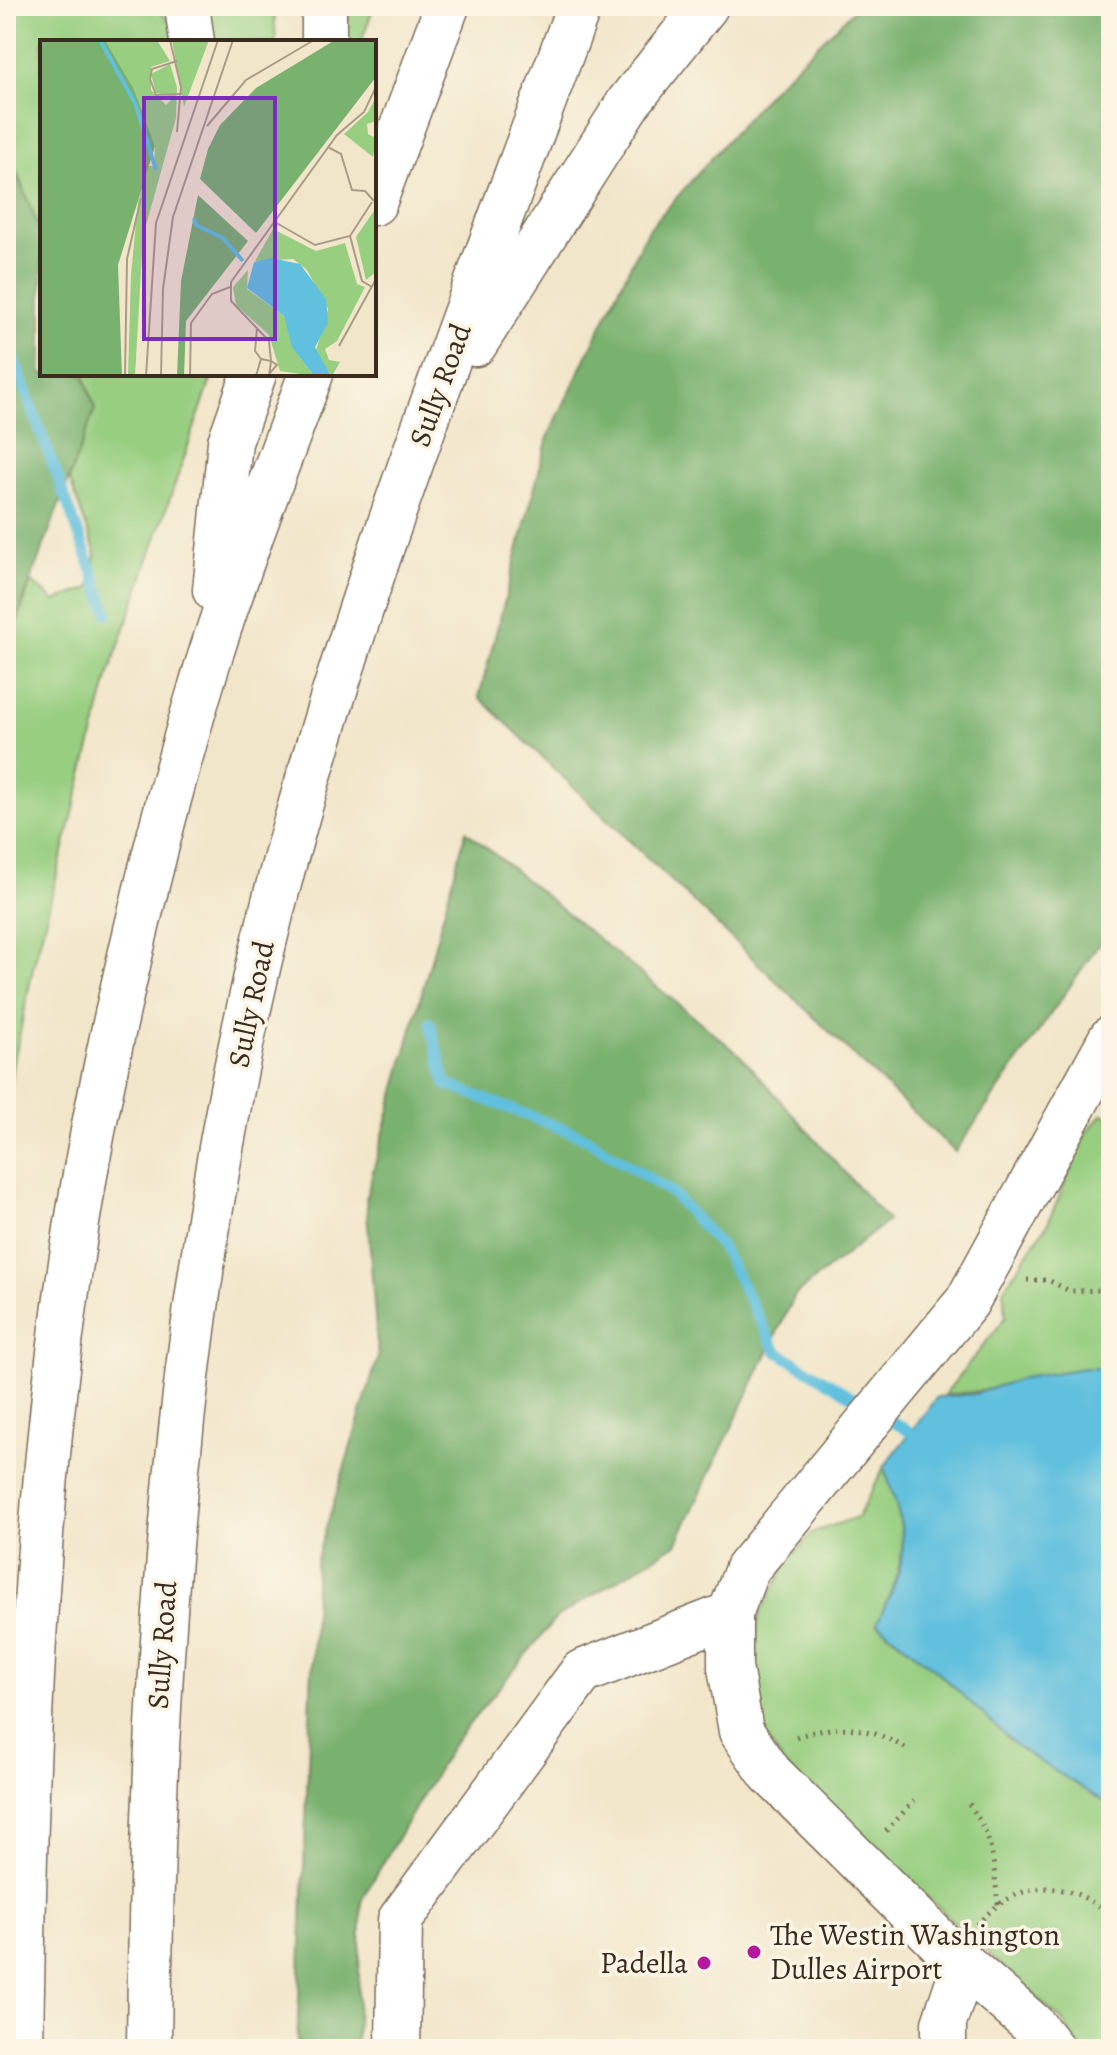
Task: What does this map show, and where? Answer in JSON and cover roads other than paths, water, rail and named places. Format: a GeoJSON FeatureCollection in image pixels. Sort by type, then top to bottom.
{"type":"FeatureCollection","features":[{"type":"Feature","properties":{"kind":"main road"},"geometry":{"type":"LineString","coordinates":[[187,6],[192,40]]}},
{"type":"Feature","properties":{"kind":"main road"},"geometry":{"type":"LineString","coordinates":[[324,6],[324,40]]}},
{"type":"Feature","properties":{"kind":"main road"},"geometry":{"type":"LineString","coordinates":[[376,198],[447,6]]}},
{"type":"Feature","properties":{"kind":"main road","name":"Sully Road"},"geometry":{"type":"LineString","coordinates":[[149,2049],[152,1853],[162,1632],[180,1423],[209,1219],[248,1014],[298,815],[360,608],[579,6]]}},
{"type":"Feature","properties":{"kind":"main road"},"geometry":{"type":"LineString","coordinates":[[428,417],[629,102],[706,6]]}},
{"type":"Feature","properties":{"kind":"main road"},"geometry":{"type":"LineString","coordinates":[[208,664],[230,442],[253,376]]}},
{"type":"Feature","properties":{"kind":"main road"},"geometry":{"type":"LineString","coordinates":[[21,2049],[26,1786],[35,1587],[55,1386],[105,1069],[153,864],[208,664],[310,376]]}},
{"type":"Feature","properties":{"kind":"main road"},"geometry":{"type":"LineString","coordinates":[[1052,2049],[1033,2025],[958,1959],[770,1773],[741,1731],[730,1667],[730,1614],[747,1569],[967,1302],[1066,1118],[1108,1050]]}},
{"type":"Feature","properties":{"kind":"main road"},"geometry":{"type":"LineString","coordinates":[[398,2049],[400,1920],[582,1672],[730,1614]]}},
{"type":"Feature","properties":{"kind":"main road"},"geometry":{"type":"LineString","coordinates":[[944,2049],[944,2023],[958,1959]]}},
{"type":"Feature","properties":{"kind":"water"},"geometry":{"type":"Polygon","coordinates":[[[1084,1368],[1111,1369],[1111,1806],[1020,1749],[938,1672],[877,1623],[896,1579],[903,1546],[898,1512],[884,1467],[937,1397],[975,1394],[1023,1378],[1084,1368]]]}},
{"type":"Feature","properties":{"kind":"waterway"},"geometry":{"type":"LineString","coordinates":[[6,338],[108,613]]}},
{"type":"Feature","properties":{"kind":"waterway"},"geometry":{"type":"LineString","coordinates":[[430,1023],[446,1084],[584,1137],[672,1193],[722,1248],[776,1351],[869,1407]]}},
{"type":"Feature","properties":{"kind":"waterway"},"geometry":{"type":"LineString","coordinates":[[883,1416],[910,1432]]}},
{"type":"Feature","properties":{"kind":"place","name":"The Westin Washington Dulles Airport"},"geometry":{"type":"Point","coordinates":[754,1952]}},
{"type":"Feature","properties":{"kind":"place","name":"Padella"},"geometry":{"type":"Point","coordinates":[704,1963]}}]}
